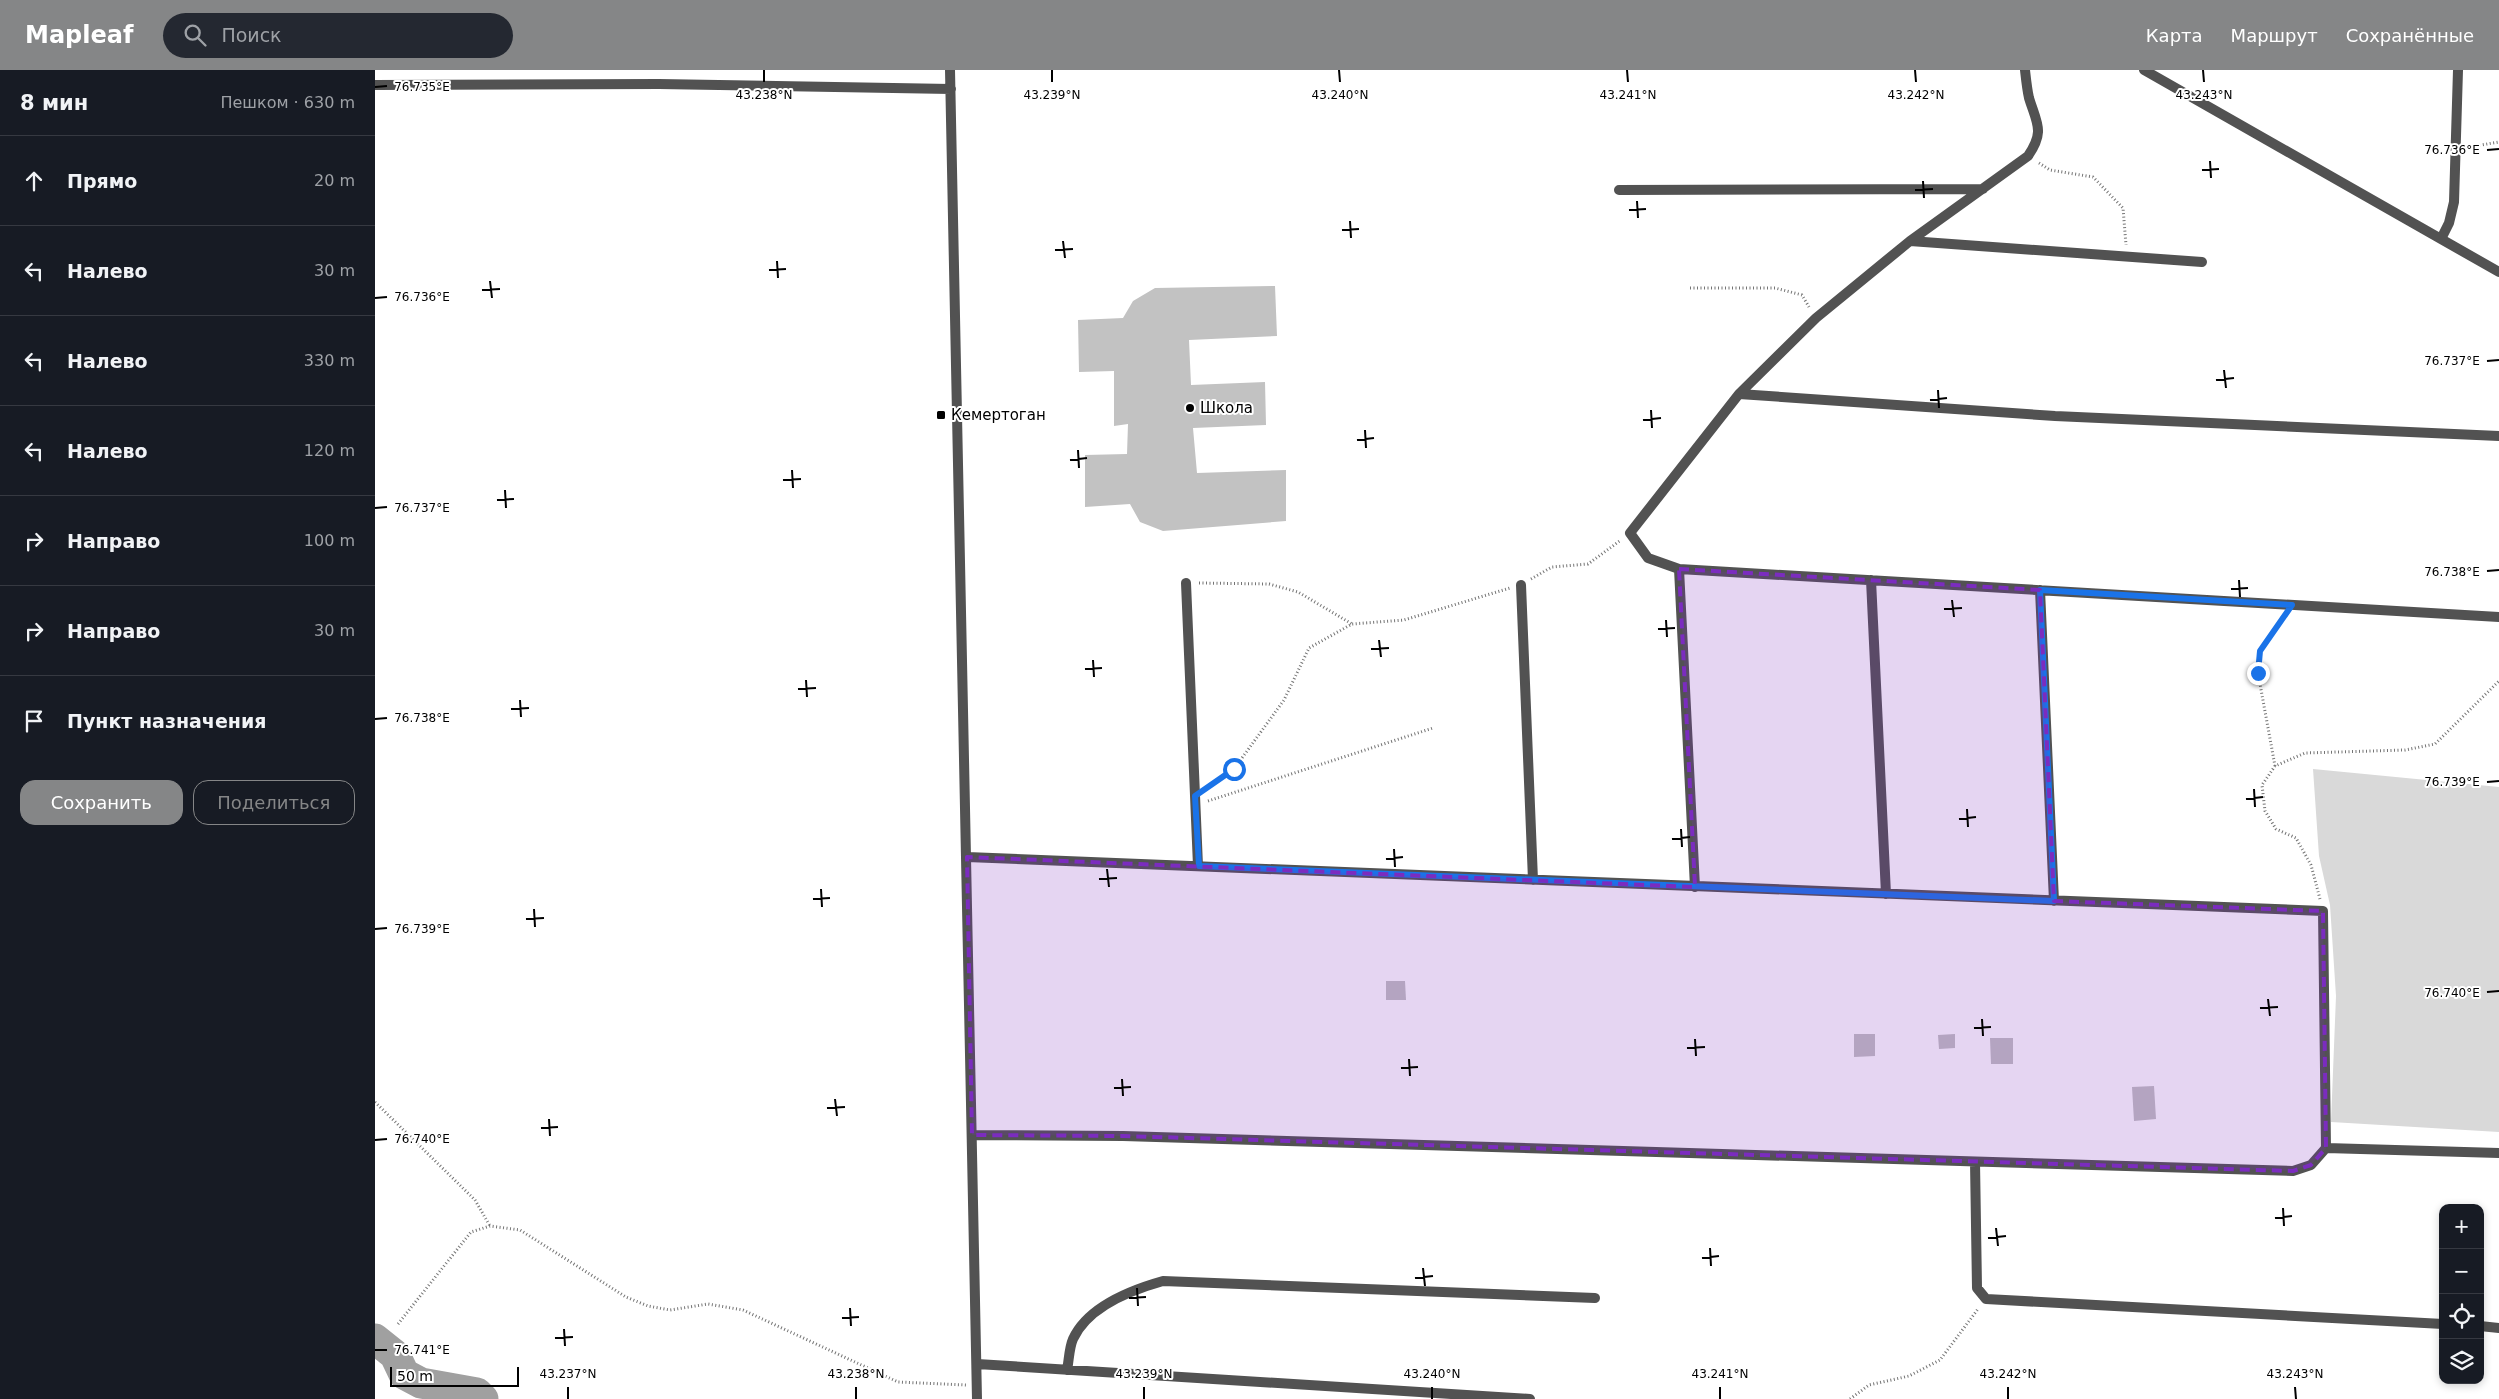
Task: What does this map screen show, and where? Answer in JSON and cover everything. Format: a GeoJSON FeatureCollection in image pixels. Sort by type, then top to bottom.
{"type":"FeatureCollection","features":[{"type":"Feature","properties":{"kind":"street"},"geometry":{"type":"LineString","coordinates":[[950,70],[977,1399]]}},
{"type":"Feature","properties":{"kind":"street"},"geometry":{"type":"LineString","coordinates":[[2025,70],[2028,95],[2040,128],[2037,143],[2028,156],[1910,241],[1817,318],[1739,394],[1630,533],[1648,558],[1679,569],[2499,617]]}},
{"type":"Feature","properties":{"kind":"street"},"geometry":{"type":"LineString","coordinates":[[2143,70],[2499,272]]}},
{"type":"Feature","properties":{"kind":"street"},"geometry":{"type":"LineString","coordinates":[[2441,239],[2449,223],[2454,202],[2458,70]]}},
{"type":"Feature","properties":{"kind":"street"},"geometry":{"type":"LineString","coordinates":[[375,85],[659,84],[951,89]]}},
{"type":"Feature","properties":{"kind":"street"},"geometry":{"type":"LineString","coordinates":[[1619,190],[1983,189]]}},
{"type":"Feature","properties":{"kind":"street"},"geometry":{"type":"LineString","coordinates":[[1910,241],[2202,262]]}},
{"type":"Feature","properties":{"kind":"street"},"geometry":{"type":"LineString","coordinates":[[1739,394],[2055,416],[2499,436]]}},
{"type":"Feature","properties":{"kind":"street"},"geometry":{"type":"LineString","coordinates":[[1679,569],[1695,886]]}},
{"type":"Feature","properties":{"kind":"street"},"geometry":{"type":"LineString","coordinates":[[1871,580],[1886,894]]}},
{"type":"Feature","properties":{"kind":"street"},"geometry":{"type":"LineString","coordinates":[[1185,583],[1199,866]]}},
{"type":"Feature","properties":{"kind":"street"},"geometry":{"type":"LineString","coordinates":[[1521,585],[1533,880]]}},
{"type":"Feature","properties":{"kind":"street"},"geometry":{"type":"LineString","coordinates":[[2040,590],[2054,901]]}},
{"type":"Feature","properties":{"kind":"street"},"geometry":{"type":"LineString","coordinates":[[967,857],[2323,911],[2326,1148],[2311,1165],[2293,1172],[1123,1136],[972,1135]]}},
{"type":"Feature","properties":{"kind":"street"},"geometry":{"type":"LineString","coordinates":[[2326,1148],[2499,1152]]}},
{"type":"Feature","properties":{"kind":"street"},"geometry":{"type":"LineString","coordinates":[[1975,1162],[1977,1288],[1986,1299],[2439,1324]]}},
{"type":"Feature","properties":{"kind":"street"},"geometry":{"type":"LineString","coordinates":[[1067,1370],[1073,1339],[1092,1314],[1135,1289],[1163,1281],[1595,1298]]}},
{"type":"Feature","properties":{"kind":"street"},"geometry":{"type":"LineString","coordinates":[[2484,1326],[2499,1328]]}},
{"type":"Feature","properties":{"kind":"street"},"geometry":{"type":"LineString","coordinates":[[977,1364],[1530,1399]]}},
{"type":"Feature","properties":{"kind":"path"},"geometry":{"type":"LineString","coordinates":[[2456,149],[2499,142]]}},
{"type":"Feature","properties":{"kind":"path"},"geometry":{"type":"LineString","coordinates":[[2028,156],[2050,170],[2093,177],[2123,208],[2127,256]]}},
{"type":"Feature","properties":{"kind":"path"},"geometry":{"type":"LineString","coordinates":[[1690,288],[1775,288],[1802,295],[1817,318]]}},
{"type":"Feature","properties":{"kind":"path"},"geometry":{"type":"LineString","coordinates":[[1195,801],[1234,769],[1284,700],[1309,648],[1352,624],[1405,620],[1521,585],[1553,567],[1588,564],[1630,533]]}},
{"type":"Feature","properties":{"kind":"path"},"geometry":{"type":"LineString","coordinates":[[1185,583],[1269,584],[1298,592],[1352,624]]}},
{"type":"Feature","properties":{"kind":"path"},"geometry":{"type":"LineString","coordinates":[[2275,766],[2258,673],[2260,651],[2292,605]]}},
{"type":"Feature","properties":{"kind":"path"},"geometry":{"type":"LineString","coordinates":[[2323,911],[2311,865],[2296,838],[2275,829],[2265,811],[2262,785],[2275,766],[2305,752],[2405,750],[2435,744],[2499,681]]}},
{"type":"Feature","properties":{"kind":"path"},"geometry":{"type":"LineString","coordinates":[[1195,801],[1433,728]]}},
{"type":"Feature","properties":{"kind":"path"},"geometry":{"type":"LineString","coordinates":[[375,1102],[475,1200],[490,1226]]}},
{"type":"Feature","properties":{"kind":"path"},"geometry":{"type":"LineString","coordinates":[[398,1324],[471,1232],[490,1226],[519,1230],[625,1296],[647,1306],[670,1310],[708,1304],[743,1310],[898,1382],[977,1385]]}},
{"type":"Feature","properties":{"kind":"path"},"geometry":{"type":"LineString","coordinates":[[1850,1399],[1869,1385],[1909,1376],[1940,1360],[1986,1299]]}},
{"type":"Feature","properties":{"kind":"highlighted area"},"geometry":{"type":"Polygon","coordinates":[[[1679,569],[2040,590],[2054,901],[2323,911],[2326,1148],[2311,1165],[2293,1171],[1123,1136],[972,1135],[967,857],[1695,887],[1679,569]]]}},
{"type":"Feature","properties":{"kind":"shaded area"},"geometry":{"type":"Polygon","coordinates":[[[2313,769],[2499,787],[2499,1132],[2331,1122],[2336,996],[2330,905],[2319,856],[2313,769]]]}},
{"type":"Feature","properties":{"kind":"building","name":"Школа"},"geometry":{"type":"Polygon","coordinates":[[[1275,286],[1277,336],[1189,340],[1191,385],[1265,382],[1266,425],[1193,428],[1197,473],[1286,470],[1286,521],[1163,531],[1140,522],[1130,504],[1085,507],[1085,455],[1127,454],[1128,424],[1114,426],[1114,371],[1079,372],[1078,320],[1123,318],[1133,301],[1155,288],[1275,286]]]}},
{"type":"Feature","properties":{"kind":"building"},"geometry":{"type":"Polygon","coordinates":[[[1386,981],[1405,981],[1406,1000],[1386,1000],[1386,981]]]}},
{"type":"Feature","properties":{"kind":"building"},"geometry":{"type":"Polygon","coordinates":[[[1854,1034],[1875,1034],[1875,1056],[1854,1057],[1854,1034]]]}},
{"type":"Feature","properties":{"kind":"building"},"geometry":{"type":"Polygon","coordinates":[[[1955,1034],[1955,1048],[1939,1049],[1938,1035],[1955,1034]]]}},
{"type":"Feature","properties":{"kind":"building"},"geometry":{"type":"Polygon","coordinates":[[[1990,1038],[2013,1038],[2013,1064],[1991,1064],[1990,1038]]]}},
{"type":"Feature","properties":{"kind":"building"},"geometry":{"type":"Polygon","coordinates":[[[2154,1086],[2156,1119],[2134,1121],[2132,1087],[2154,1086]]]}},
{"type":"Feature","properties":{"kind":"waterway"},"geometry":{"type":"LineString","coordinates":[[375,1339],[395,1355],[404,1374],[421,1383],[477,1393],[483,1399]]}},
{"type":"Feature","properties":{"kind":"place","name":"Школа"},"geometry":{"type":"Point","coordinates":[1190,408]}},
{"type":"Feature","properties":{"kind":"place","name":"Кемертоган"},"geometry":{"type":"Point","coordinates":[941,415]}},
{"type":"Feature","properties":{"kind":"route"},"geometry":{"type":"LineString","coordinates":[[1234,769],[1195,796],[1199,866],[2054,901],[2040,590],[2292,605],[2260,651],[2258,673]]}}]}
